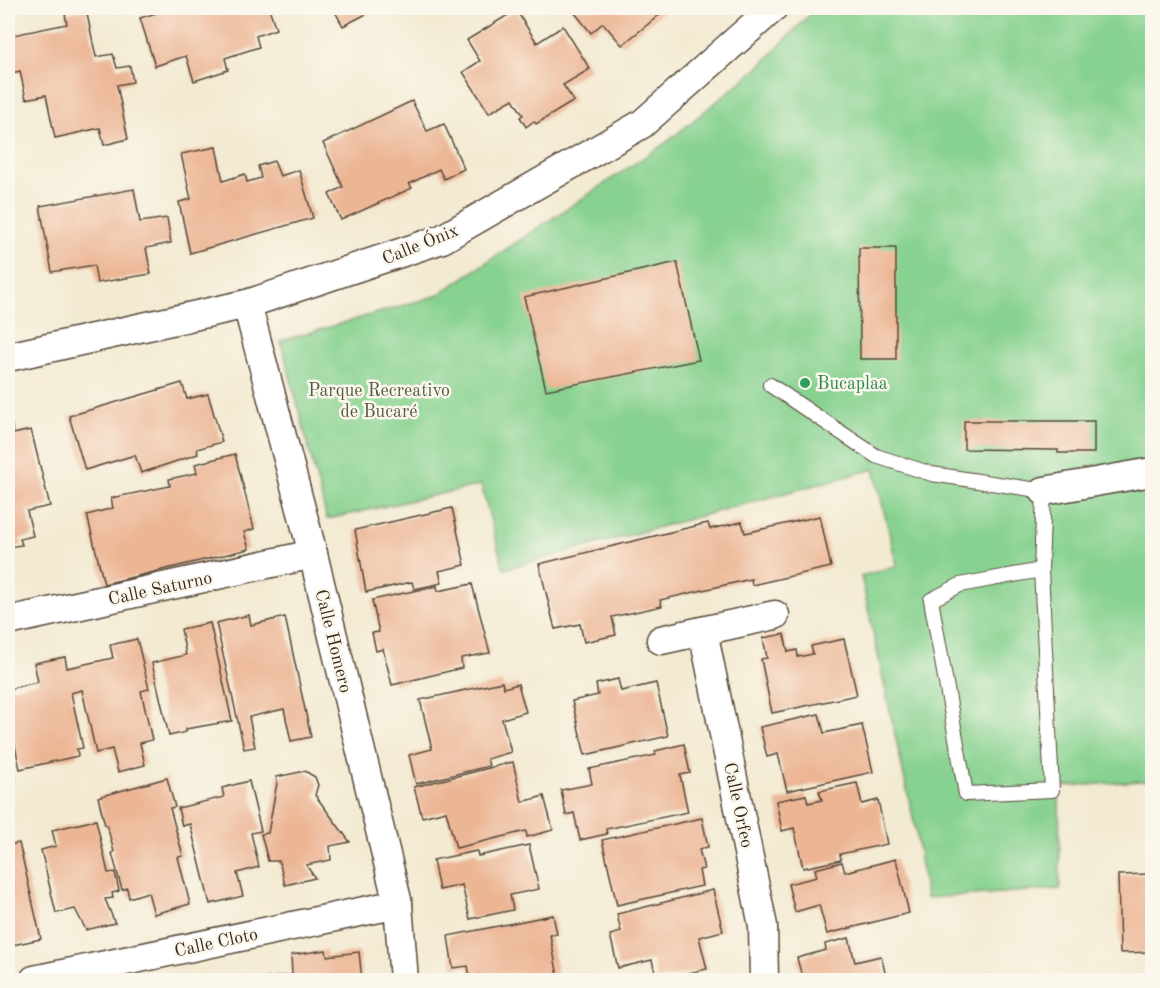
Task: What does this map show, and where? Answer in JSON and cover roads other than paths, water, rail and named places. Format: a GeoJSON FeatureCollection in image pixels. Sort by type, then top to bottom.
{"type":"FeatureCollection","features":[{"type":"Feature","properties":{"kind":"street","name":"Calle Ónix"},"geometry":{"type":"LineString","coordinates":[[8,357],[247,304],[442,239],[642,124],[773,8]]}},
{"type":"Feature","properties":{"kind":"street","name":"Calle Homero"},"geometry":{"type":"LineString","coordinates":[[247,304],[313,554],[398,904],[404,981]]}},
{"type":"Feature","properties":{"kind":"street"},"geometry":{"type":"LineString","coordinates":[[1044,491],[1152,472]]}},
{"type":"Feature","properties":{"kind":"street","name":"Calle Saturno"},"geometry":{"type":"LineString","coordinates":[[8,621],[313,554]]}},
{"type":"Feature","properties":{"kind":"street"},"geometry":{"type":"LineString","coordinates":[[661,640],[775,615]]}},
{"type":"Feature","properties":{"kind":"street","name":"Calle Orfeo"},"geometry":{"type":"LineString","coordinates":[[703,631],[763,926],[764,981]]}},
{"type":"Feature","properties":{"kind":"street","name":"Calle Cloto"},"geometry":{"type":"LineString","coordinates":[[43,979],[398,904]]}},
{"type":"Feature","properties":{"kind":"lane"},"geometry":{"type":"LineString","coordinates":[[770,385],[876,456],[932,474],[1044,491],[1041,570],[1052,790],[966,794],[931,600],[960,585],[1041,570]]}},
{"type":"Feature","properties":{"kind":"place","name":"Bucaplaa"},"geometry":{"type":"Point","coordinates":[805,383]}},
{"type":"Feature","properties":{"kind":"park label","name":"Parque Recreativo de Bucaré"},"geometry":{"type":"Point","coordinates":[379,400]}}]}
